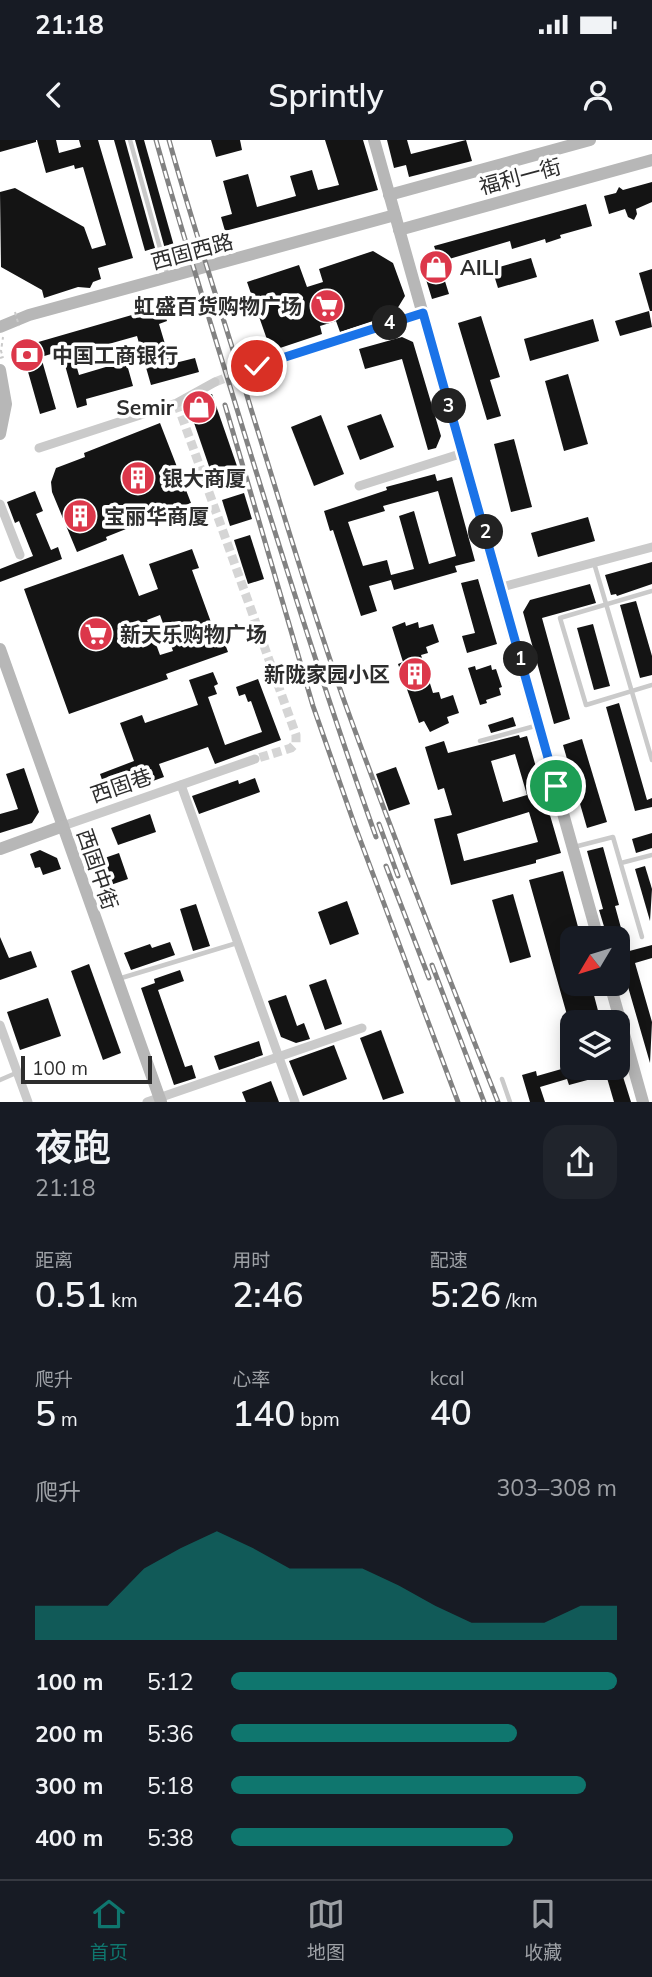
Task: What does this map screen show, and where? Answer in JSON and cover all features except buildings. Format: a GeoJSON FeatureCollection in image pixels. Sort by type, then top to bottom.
{"type":"FeatureCollection","features":[{"type":"Feature","properties":{"kind":"street"},"geometry":{"type":"LineString","coordinates":[[374,140],[502,587],[595,926]]}},
{"type":"Feature","properties":{"kind":"street","name":"福利一街"},"geometry":{"type":"LineString","coordinates":[[389,195],[590,140]]}},
{"type":"Feature","properties":{"kind":"street","name":"福利一街"},"geometry":{"type":"LineString","coordinates":[[399,230],[652,160]]}},
{"type":"Feature","properties":{"kind":"street","name":"西固西路"},"geometry":{"type":"LineString","coordinates":[[6,329],[29,315],[395,215]]}},
{"type":"Feature","properties":{"kind":"street"},"geometry":{"type":"LineString","coordinates":[[257,366],[423,313]]}},
{"type":"Feature","properties":{"kind":"street"},"geometry":{"type":"LineString","coordinates":[[0,370],[6,404],[0,434]]}},
{"type":"Feature","properties":{"kind":"street"},"geometry":{"type":"LineString","coordinates":[[39,448],[177,403],[215,382]]}},
{"type":"Feature","properties":{"kind":"street"},"geometry":{"type":"LineString","coordinates":[[359,485],[463,453]]}},
{"type":"Feature","properties":{"kind":"street"},"geometry":{"type":"LineString","coordinates":[[0,504],[20,555]]}},
{"type":"Feature","properties":{"kind":"street"},"geometry":{"type":"LineString","coordinates":[[502,587],[652,547]]}},
{"type":"Feature","properties":{"kind":"street","name":"西固中街"},"geometry":{"type":"LineString","coordinates":[[0,649],[5,679],[63,826],[156,1101]]}},
{"type":"Feature","properties":{"kind":"street","name":"西固巷"},"geometry":{"type":"LineString","coordinates":[[0,849],[255,759]]}},
{"type":"Feature","properties":{"kind":"street"},"geometry":{"type":"LineString","coordinates":[[181,785],[295,1102]]}},
{"type":"Feature","properties":{"kind":"street"},"geometry":{"type":"LineString","coordinates":[[613,996],[643,1102]]}},
{"type":"Feature","properties":{"kind":"street"},"geometry":{"type":"LineString","coordinates":[[0,1025],[28,1102]]}},
{"type":"Feature","properties":{"kind":"street"},"geometry":{"type":"LineString","coordinates":[[156,1101],[279,1055],[362,1028]]}},
{"type":"Feature","properties":{"kind":"lane"},"geometry":{"type":"LineString","coordinates":[[130,140],[168,278]]}},
{"type":"Feature","properties":{"kind":"lane"},"geometry":{"type":"LineString","coordinates":[[594,562],[652,760]]}},
{"type":"Feature","properties":{"kind":"lane"},"geometry":{"type":"LineString","coordinates":[[652,591],[560,618],[586,705],[652,685]]}},
{"type":"Feature","properties":{"kind":"lane"},"geometry":{"type":"LineString","coordinates":[[480,741],[539,724]]}},
{"type":"Feature","properties":{"kind":"lane"},"geometry":{"type":"LineString","coordinates":[[573,847],[613,837],[642,937]]}},
{"type":"Feature","properties":{"kind":"lane"},"geometry":{"type":"LineString","coordinates":[[621,863],[652,855]]}},
{"type":"Feature","properties":{"kind":"lane"},"geometry":{"type":"LineString","coordinates":[[117,980],[238,943]]}},
{"type":"Feature","properties":{"kind":"lane"},"geometry":{"type":"LineString","coordinates":[[0,1080],[17,1073]]}},
{"type":"Feature","properties":{"kind":"lane"},"geometry":{"type":"LineString","coordinates":[[502,1079],[510,1102]]}},
{"type":"Feature","properties":{"kind":"path"},"geometry":{"type":"LineString","coordinates":[[0,358],[3,357],[1,344],[6,329],[19,326],[15,312]]}},
{"type":"Feature","properties":{"kind":"tunnel"},"geometry":{"type":"LineString","coordinates":[[215,382],[257,366]]}},
{"type":"Feature","properties":{"kind":"tunnel"},"geometry":{"type":"LineString","coordinates":[[177,403],[296,735],[296,743],[291,748],[255,759]]}},
{"type":"Feature","properties":{"kind":"railway"},"geometry":{"type":"LineString","coordinates":[[156,140],[291,583],[376,837]]}},
{"type":"Feature","properties":{"kind":"railway"},"geometry":{"type":"LineString","coordinates":[[169,140],[333,669],[401,855],[498,1102]]}},
{"type":"Feature","properties":{"kind":"railway"},"geometry":{"type":"LineString","coordinates":[[225,405],[313,706],[458,1102]]}},
{"type":"Feature","properties":{"kind":"railway"},"geometry":{"type":"LineString","coordinates":[[379,824],[398,876]]}},
{"type":"Feature","properties":{"kind":"railway"},"geometry":{"type":"LineString","coordinates":[[386,866],[429,978]]}},
{"type":"Feature","properties":{"kind":"railway"},"geometry":{"type":"LineString","coordinates":[[432,965],[484,1102]]}},
{"type":"Feature","properties":{"kind":"place","name":"AILI"},"geometry":{"type":"Point","coordinates":[436,267]}},
{"type":"Feature","properties":{"kind":"place","name":"虹盛百货购物广场"},"geometry":{"type":"Point","coordinates":[327,306]}},
{"type":"Feature","properties":{"kind":"place","name":"中国工商银行"},"geometry":{"type":"Point","coordinates":[27,355]}},
{"type":"Feature","properties":{"kind":"place","name":"Semir"},"geometry":{"type":"Point","coordinates":[199,407]}},
{"type":"Feature","properties":{"kind":"place","name":"银大商厦"},"geometry":{"type":"Point","coordinates":[138,478]}},
{"type":"Feature","properties":{"kind":"place","name":"宝丽华商厦"},"geometry":{"type":"Point","coordinates":[80,516]}},
{"type":"Feature","properties":{"kind":"place","name":"新天乐购物广场"},"geometry":{"type":"Point","coordinates":[96,634]}},
{"type":"Feature","properties":{"kind":"place","name":"新陇家园小区"},"geometry":{"type":"Point","coordinates":[415,674]}},
{"type":"Feature","properties":{"kind":"route"},"geometry":{"type":"LineString","coordinates":[[257,366],[423,313],[556,786]]}}]}
